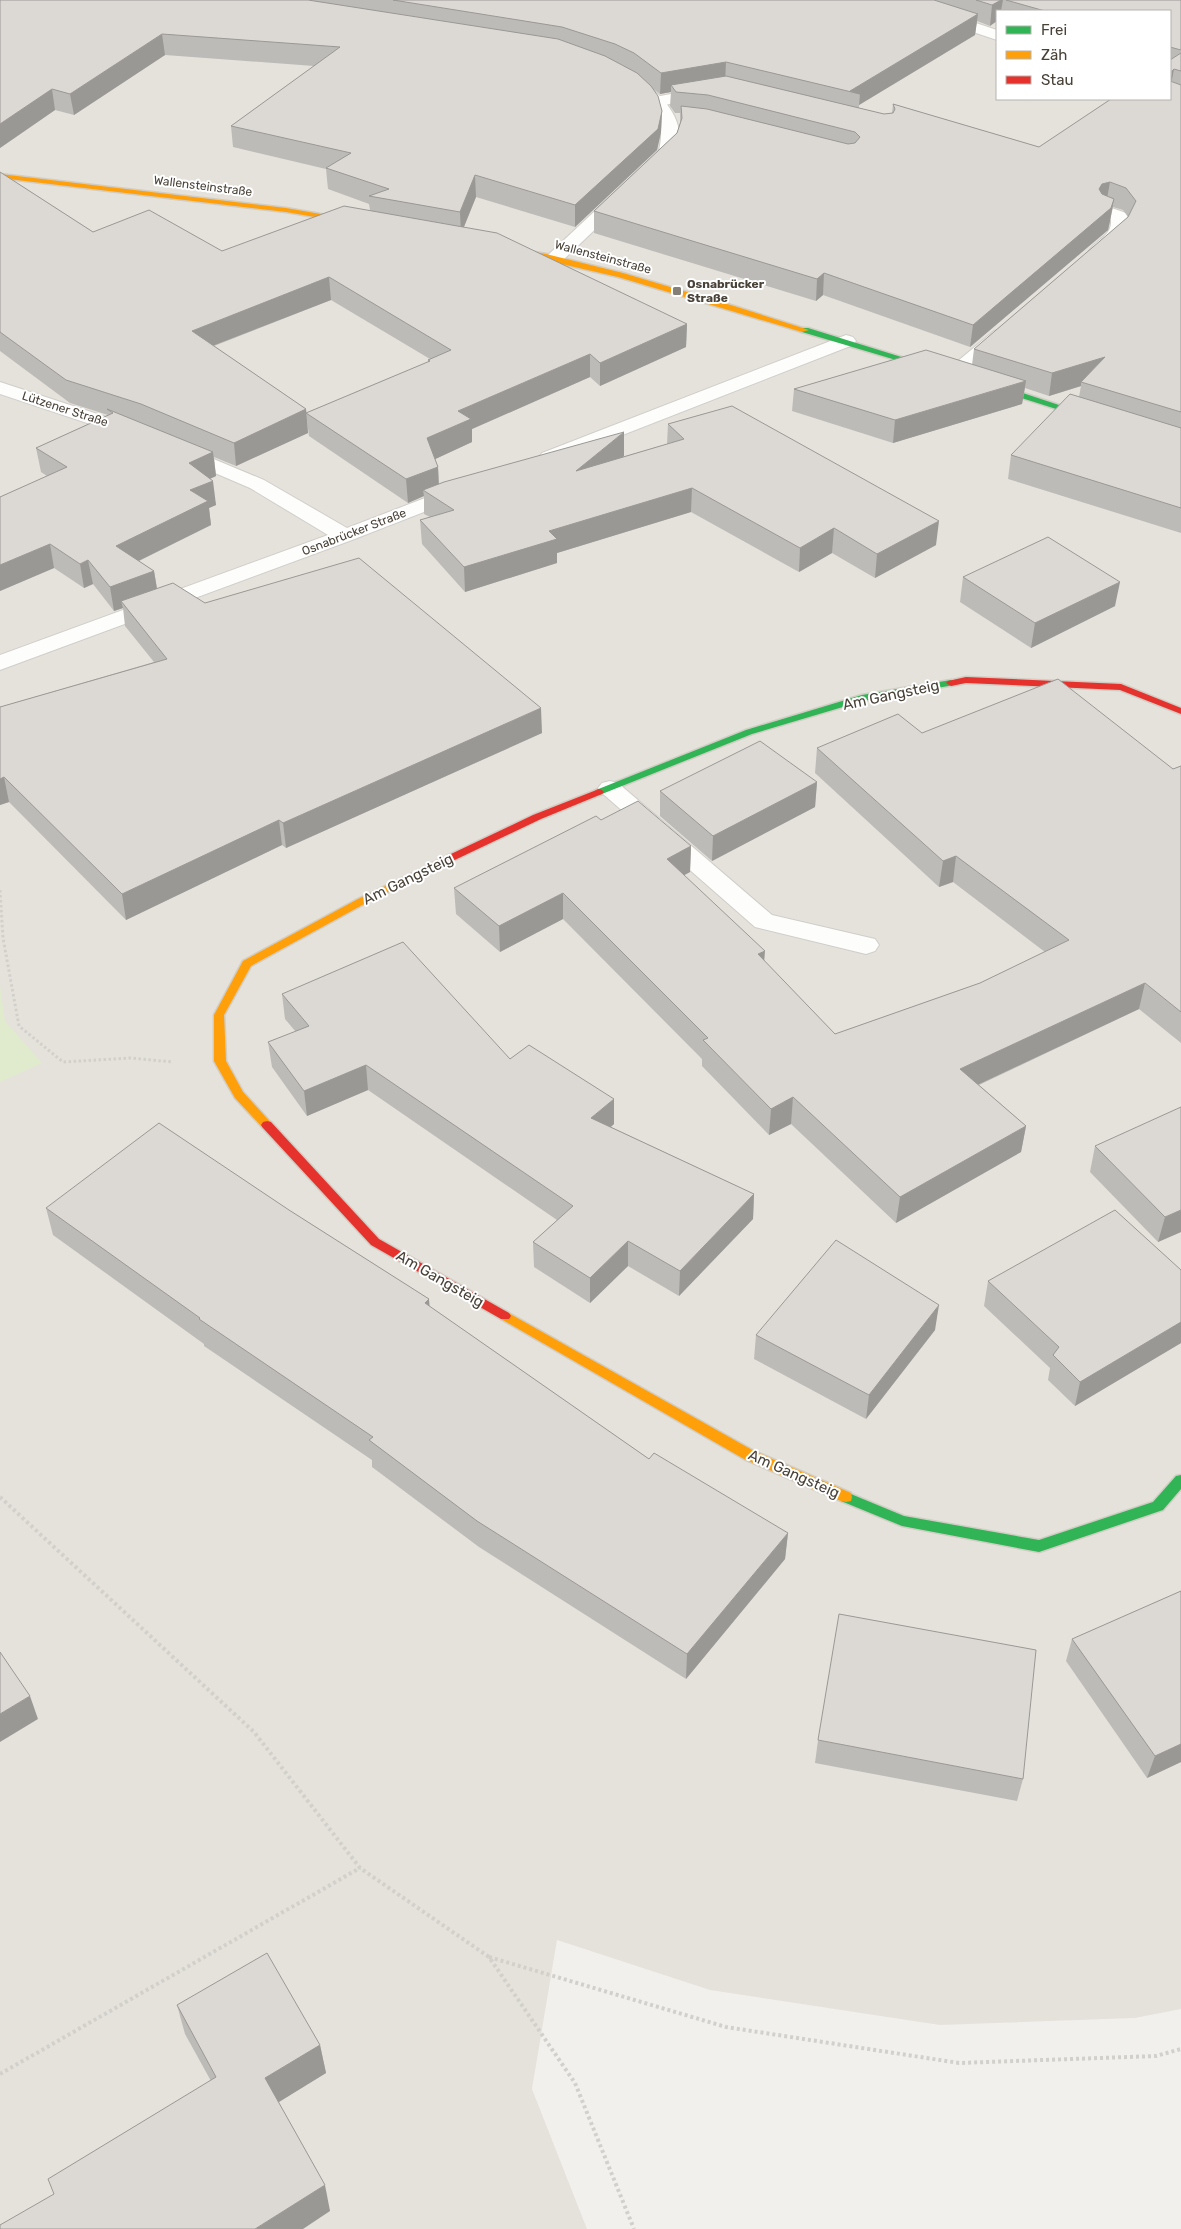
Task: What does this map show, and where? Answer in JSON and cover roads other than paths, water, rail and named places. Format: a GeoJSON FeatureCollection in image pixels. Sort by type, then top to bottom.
{"type":"FeatureCollection","features":[{"type":"Feature","properties":{"kind":"street"},"geometry":{"type":"LineString","coordinates":[[891,0],[996,35]]}},
{"type":"Feature","properties":{"kind":"street"},"geometry":{"type":"LineString","coordinates":[[555,258],[667,153],[675,120],[662,110],[643,90],[618,75]]}},
{"type":"Feature","properties":{"kind":"street"},"geometry":{"type":"LineString","coordinates":[[655,102],[725,90]]}},
{"type":"Feature","properties":{"kind":"street","name":"Wallensteinstraße"},"geometry":{"type":"LineString","coordinates":[[0,176],[286,210],[363,223]]}},
{"type":"Feature","properties":{"kind":"street"},"geometry":{"type":"LineString","coordinates":[[1088,260],[1117,234],[1122,224],[1120,217],[1106,211]]}},
{"type":"Feature","properties":{"kind":"street","name":"Wallensteinstraße"},"geometry":{"type":"LineString","coordinates":[[498,248],[555,258],[846,341],[1106,421]]}},
{"type":"Feature","properties":{"kind":"street"},"geometry":{"type":"LineString","coordinates":[[964,377],[1014,324]]}},
{"type":"Feature","properties":{"kind":"street"},"geometry":{"type":"LineString","coordinates":[[530,464],[846,341]]}},
{"type":"Feature","properties":{"kind":"street","name":"Lützener Straße"},"geometry":{"type":"LineString","coordinates":[[0,388],[158,442],[257,484],[345,536]]}},
{"type":"Feature","properties":{"kind":"street","name":"Osnabrücker Straße"},"geometry":{"type":"LineString","coordinates":[[0,663],[475,486]]}},
{"type":"Feature","properties":{"kind":"street","name":"Am Gangsteig"},"geometry":{"type":"LineString","coordinates":[[1181,711],[1121,687],[966,680],[862,698],[749,732],[537,817],[362,901],[247,964],[219,1015],[220,1061],[240,1095],[375,1242],[749,1455],[902,1521],[1039,1546],[1158,1506],[1181,1480]]}},
{"type":"Feature","properties":{"kind":"street"},"geometry":{"type":"LineString","coordinates":[[610,788],[764,921],[866,945]]}},
{"type":"Feature","properties":{"kind":"place","name":"Osnabrücker Straße"},"geometry":{"type":"Point","coordinates":[677,291]}}]}
